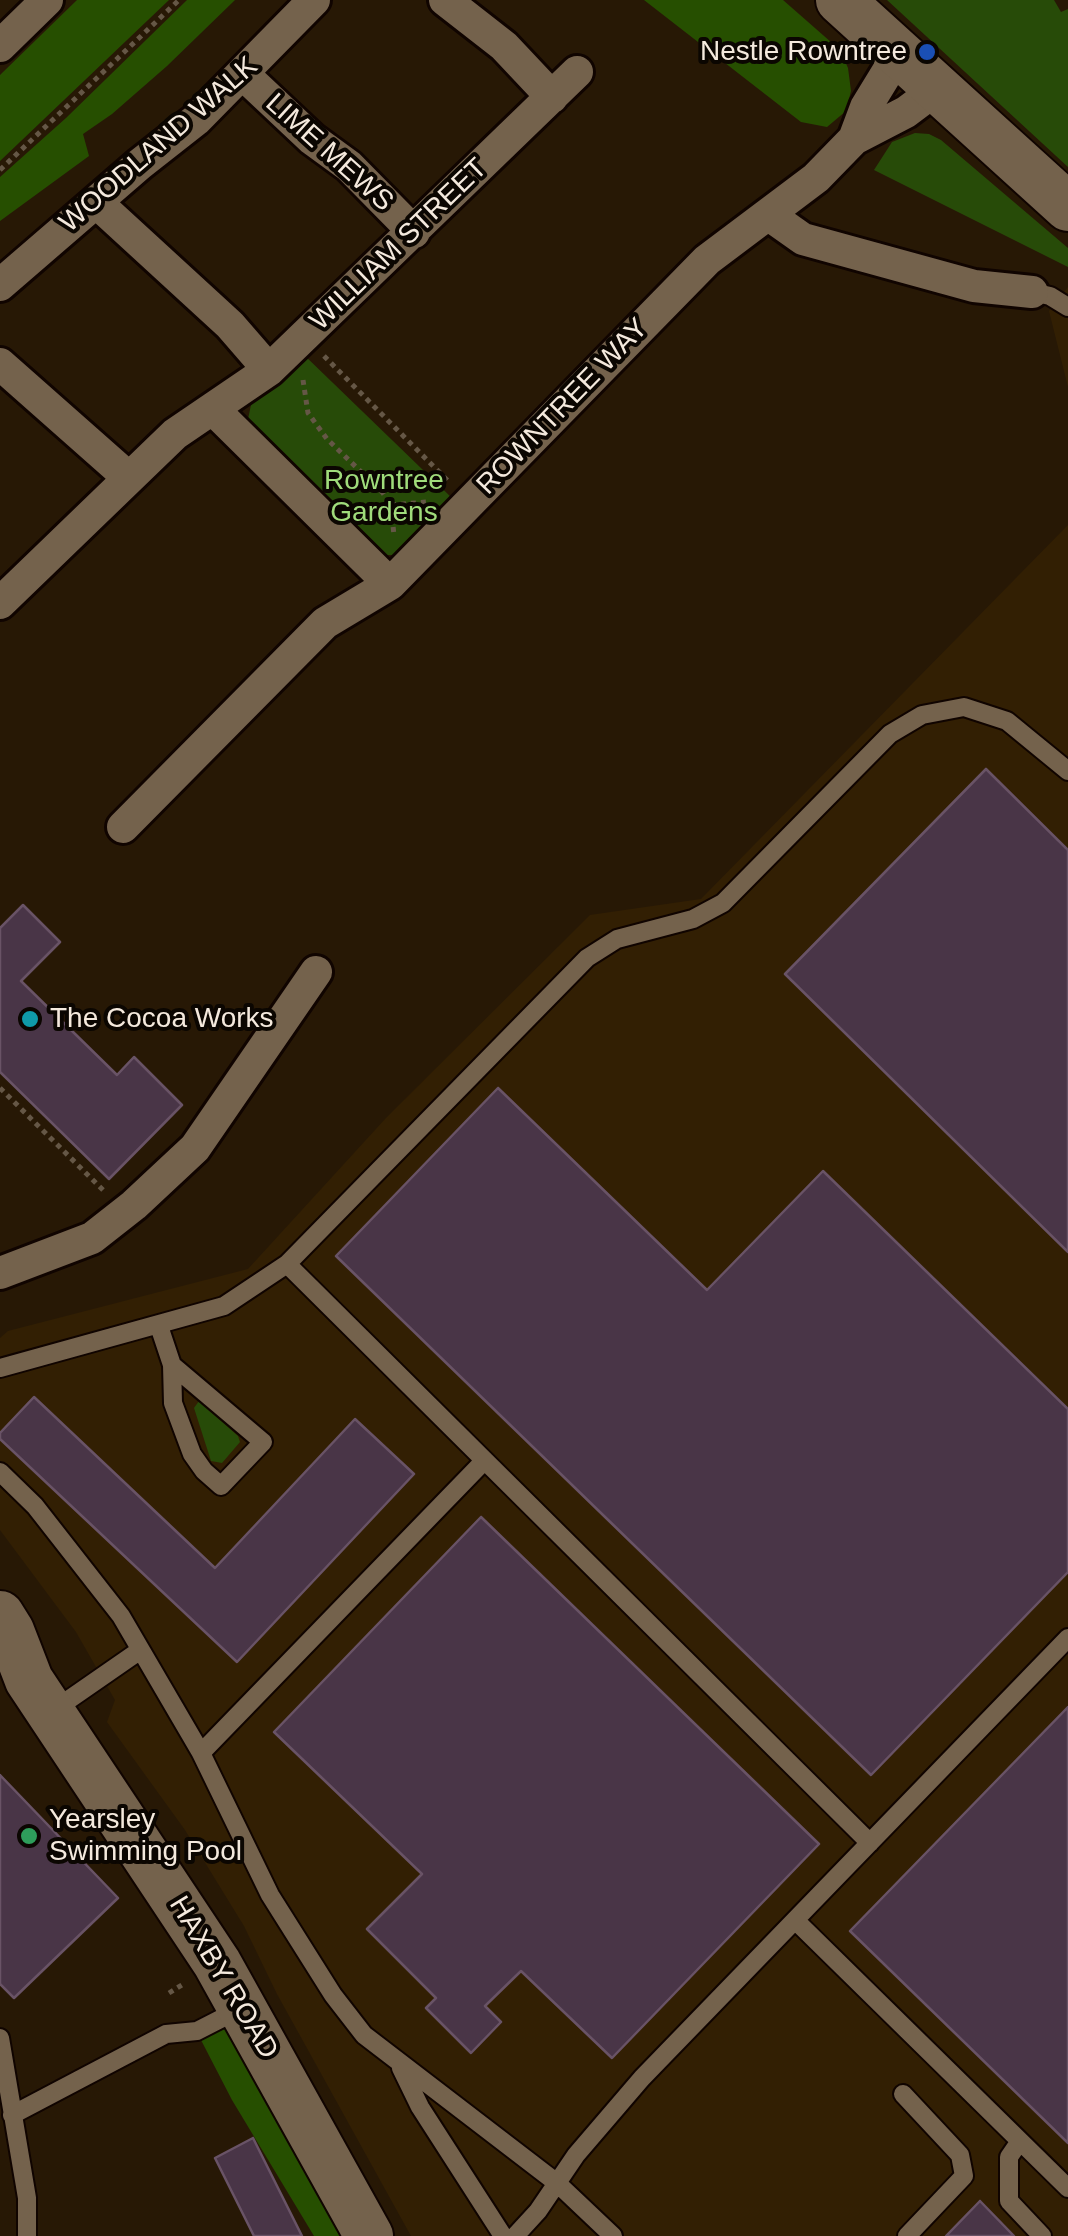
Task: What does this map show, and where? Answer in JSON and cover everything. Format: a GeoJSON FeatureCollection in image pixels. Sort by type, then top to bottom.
{"type":"FeatureCollection","features":[{"type":"Feature","properties":{"kind":"street"},"geometry":{"type":"LineString","coordinates":[[0,46],[48,0]]}},
{"type":"Feature","properties":{"kind":"street","name":"WOODLAND WALK"},"geometry":{"type":"LineString","coordinates":[[0,285],[196,120],[314,0]]}},
{"type":"Feature","properties":{"kind":"street"},"geometry":{"type":"LineString","coordinates":[[445,0],[504,46],[552,97]]}},
{"type":"Feature","properties":{"kind":"street"},"geometry":{"type":"LineString","coordinates":[[840,0],[1068,207]]}},
{"type":"Feature","properties":{"kind":"street","name":"ROWNTREE WAY"},"geometry":{"type":"LineString","coordinates":[[854,138],[866,107],[900,53]]}},
{"type":"Feature","properties":{"kind":"street","name":"WILLIAM STREET"},"geometry":{"type":"LineString","coordinates":[[0,603],[175,434],[269,370],[577,72]]}},
{"type":"Feature","properties":{"kind":"street","name":"LIME MEWS"},"geometry":{"type":"LineString","coordinates":[[244,74],[312,139],[349,166],[414,232]]}},
{"type":"Feature","properties":{"kind":"street","name":"ROWNTREE WAY"},"geometry":{"type":"LineString","coordinates":[[122,827],[325,623],[390,584],[707,260],[816,178],[854,138],[906,112],[938,88]]}},
{"type":"Feature","properties":{"kind":"street"},"geometry":{"type":"LineString","coordinates":[[96,202],[230,324],[269,370]]}},
{"type":"Feature","properties":{"kind":"street"},"geometry":{"type":"LineString","coordinates":[[769,215],[803,239],[974,286],[1032,292]]}},
{"type":"Feature","properties":{"kind":"street"},"geometry":{"type":"LineString","coordinates":[[0,364],[129,478]]}},
{"type":"Feature","properties":{"kind":"street"},"geometry":{"type":"LineString","coordinates":[[214,410],[390,584]]}},
{"type":"Feature","properties":{"kind":"street"},"geometry":{"type":"LineString","coordinates":[[0,1273],[92,1238],[195,1148],[316,972]]}},
{"type":"Feature","properties":{"kind":"street","name":"HAXBY ROAD"},"geometry":{"type":"LineString","coordinates":[[0,1615],[10,1631],[27,1685],[150,1857],[243,2008],[369,2236]]}},
{"type":"Feature","properties":{"kind":"lane"},"geometry":{"type":"LineString","coordinates":[[1032,292],[1050,296],[1068,307]]}},
{"type":"Feature","properties":{"kind":"lane"},"geometry":{"type":"LineString","coordinates":[[0,1368],[224,1306],[288,1264],[587,958],[618,939],[693,919],[724,903],[890,734],[922,715],[964,707],[1007,721],[1068,772]]}},
{"type":"Feature","properties":{"kind":"lane"},"geometry":{"type":"LineString","coordinates":[[288,1264],[870,1843]]}},
{"type":"Feature","properties":{"kind":"lane"},"geometry":{"type":"LineString","coordinates":[[159,1326],[172,1365],[173,1403],[192,1454],[221,1486],[262,1442],[172,1365]]}},
{"type":"Feature","properties":{"kind":"lane"},"geometry":{"type":"LineString","coordinates":[[201,1754],[484,1461]]}},
{"type":"Feature","properties":{"kind":"lane"},"geometry":{"type":"LineString","coordinates":[[0,1472],[35,1506],[121,1616],[201,1754],[270,1895],[332,1995],[364,2035],[557,2183],[613,2236]]}},
{"type":"Feature","properties":{"kind":"lane"},"geometry":{"type":"LineString","coordinates":[[514,2236],[642,2078],[1068,1638]]}},
{"type":"Feature","properties":{"kind":"lane"},"geometry":{"type":"LineString","coordinates":[[27,1685],[140,1651]]}},
{"type":"Feature","properties":{"kind":"lane"},"geometry":{"type":"LineString","coordinates":[[795,1920],[1068,2188]]}},
{"type":"Feature","properties":{"kind":"lane"},"geometry":{"type":"LineString","coordinates":[[12,2115],[166,2034],[197,2031],[243,2008]]}},
{"type":"Feature","properties":{"kind":"lane"},"geometry":{"type":"LineString","coordinates":[[0,2038],[27,2198],[27,2236]]}},
{"type":"Feature","properties":{"kind":"lane"},"geometry":{"type":"LineString","coordinates":[[398,2064],[420,2107],[503,2236]]}},
{"type":"Feature","properties":{"kind":"lane"},"geometry":{"type":"LineString","coordinates":[[902,2094],[960,2155],[964,2176],[907,2236]]}},
{"type":"Feature","properties":{"kind":"lane"},"geometry":{"type":"LineString","coordinates":[[1020,2141],[1009,2157],[1009,2201],[1042,2236]]}},
{"type":"Feature","properties":{"kind":"path"},"geometry":{"type":"LineString","coordinates":[[0,170],[179,0]]}},
{"type":"Feature","properties":{"kind":"path"},"geometry":{"type":"LineString","coordinates":[[304,337],[303,386],[308,413],[327,438],[383,492],[390,506],[394,526],[390,584]]}},
{"type":"Feature","properties":{"kind":"path"},"geometry":{"type":"LineString","coordinates":[[304,337],[451,484]]}},
{"type":"Feature","properties":{"kind":"path"},"geometry":{"type":"LineString","coordinates":[[0,1088],[126,1212]]}},
{"type":"Feature","properties":{"kind":"shaded area"},"geometry":{"type":"Polygon","coordinates":[[[1068,287],[1068,387],[1049,311],[1068,287]]]}},
{"type":"Feature","properties":{"kind":"shaded area"},"geometry":{"type":"Polygon","coordinates":[[[1068,525],[1068,2236],[411,2236],[277,1994],[244,1926],[185,1830],[107,1722],[115,1700],[76,1632],[0,1530],[0,1338],[8,1331],[248,1269],[386,1118],[590,915],[701,899],[1068,525]]]}},
{"type":"Feature","properties":{"kind":"green space"},"geometry":{"type":"Polygon","coordinates":[[[77,0],[169,0],[0,161],[0,75],[77,0]]]}},
{"type":"Feature","properties":{"kind":"green space"},"geometry":{"type":"Polygon","coordinates":[[[187,0],[235,0],[167,66],[83,134],[89,156],[0,221],[0,177],[187,0]]]}},
{"type":"Feature","properties":{"kind":"green space"},"geometry":{"type":"Polygon","coordinates":[[[644,0],[783,0],[840,50],[848,68],[851,91],[846,111],[827,127],[801,122],[644,0]]]}},
{"type":"Feature","properties":{"kind":"green space"},"geometry":{"type":"Polygon","coordinates":[[[887,0],[1054,0],[1061,12],[1068,9],[1068,167],[887,0]]]}},
{"type":"Feature","properties":{"kind":"green space"},"geometry":{"type":"Polygon","coordinates":[[[915,133],[941,140],[1068,248],[1068,267],[874,170],[892,142],[915,133]]]}},
{"type":"Feature","properties":{"kind":"green space","name":"Rowntree Gardens"},"geometry":{"type":"Polygon","coordinates":[[[302,353],[453,499],[406,547],[393,555],[382,555],[253,433],[248,419],[251,405],[302,353]]]}},
{"type":"Feature","properties":{"kind":"green space"},"geometry":{"type":"Polygon","coordinates":[[[199,1401],[238,1436],[240,1442],[222,1463],[211,1461],[194,1408],[199,1401]]]}},
{"type":"Feature","properties":{"kind":"green space"},"geometry":{"type":"Polygon","coordinates":[[[230,2021],[350,2236],[314,2236],[232,2100],[201,2040],[230,2021]]]}},
{"type":"Feature","properties":{"kind":"building"},"geometry":{"type":"Polygon","coordinates":[[[986,769],[1068,850],[1068,1252],[785,974],[986,769]]]}},
{"type":"Feature","properties":{"kind":"building","name":"The Cocoa Works"},"geometry":{"type":"Polygon","coordinates":[[[23,905],[60,942],[21,981],[117,1075],[134,1057],[182,1105],[109,1179],[0,1072],[0,928],[23,905]]]}},
{"type":"Feature","properties":{"kind":"building"},"geometry":{"type":"Polygon","coordinates":[[[498,1088],[707,1290],[823,1171],[1068,1409],[1068,1572],[871,1775],[336,1256],[498,1088]]]}},
{"type":"Feature","properties":{"kind":"building"},"geometry":{"type":"Polygon","coordinates":[[[34,1397],[215,1568],[355,1419],[414,1474],[237,1662],[0,1439],[0,1433],[34,1397]]]}},
{"type":"Feature","properties":{"kind":"building"},"geometry":{"type":"Polygon","coordinates":[[[481,1517],[819,1844],[612,2058],[521,1971],[485,2006],[501,2022],[471,2053],[426,2008],[436,1998],[367,1929],[422,1874],[274,1732],[481,1517]]]}},
{"type":"Feature","properties":{"kind":"building"},"geometry":{"type":"Polygon","coordinates":[[[1068,1707],[1068,2143],[850,1931],[1068,1707]]]}},
{"type":"Feature","properties":{"kind":"building","name":"Yearsley Swimming Pool"},"geometry":{"type":"Polygon","coordinates":[[[0,1775],[118,1898],[14,1998],[0,1984],[0,1775]]]}},
{"type":"Feature","properties":{"kind":"building"},"geometry":{"type":"Polygon","coordinates":[[[253,2138],[302,2236],[254,2236],[215,2158],[253,2138]]]}},
{"type":"Feature","properties":{"kind":"building"},"geometry":{"type":"Polygon","coordinates":[[[980,2201],[1014,2236],[946,2236],[980,2201]]]}},
{"type":"Feature","properties":{"kind":"place","name":"Nestle Rowntree"},"geometry":{"type":"Point","coordinates":[927,52]}},
{"type":"Feature","properties":{"kind":"place","name":"The Cocoa Works"},"geometry":{"type":"Point","coordinates":[30,1019]}},
{"type":"Feature","properties":{"kind":"place","name":"Yearsley Swimming Pool"},"geometry":{"type":"Point","coordinates":[29,1836]}}]}
